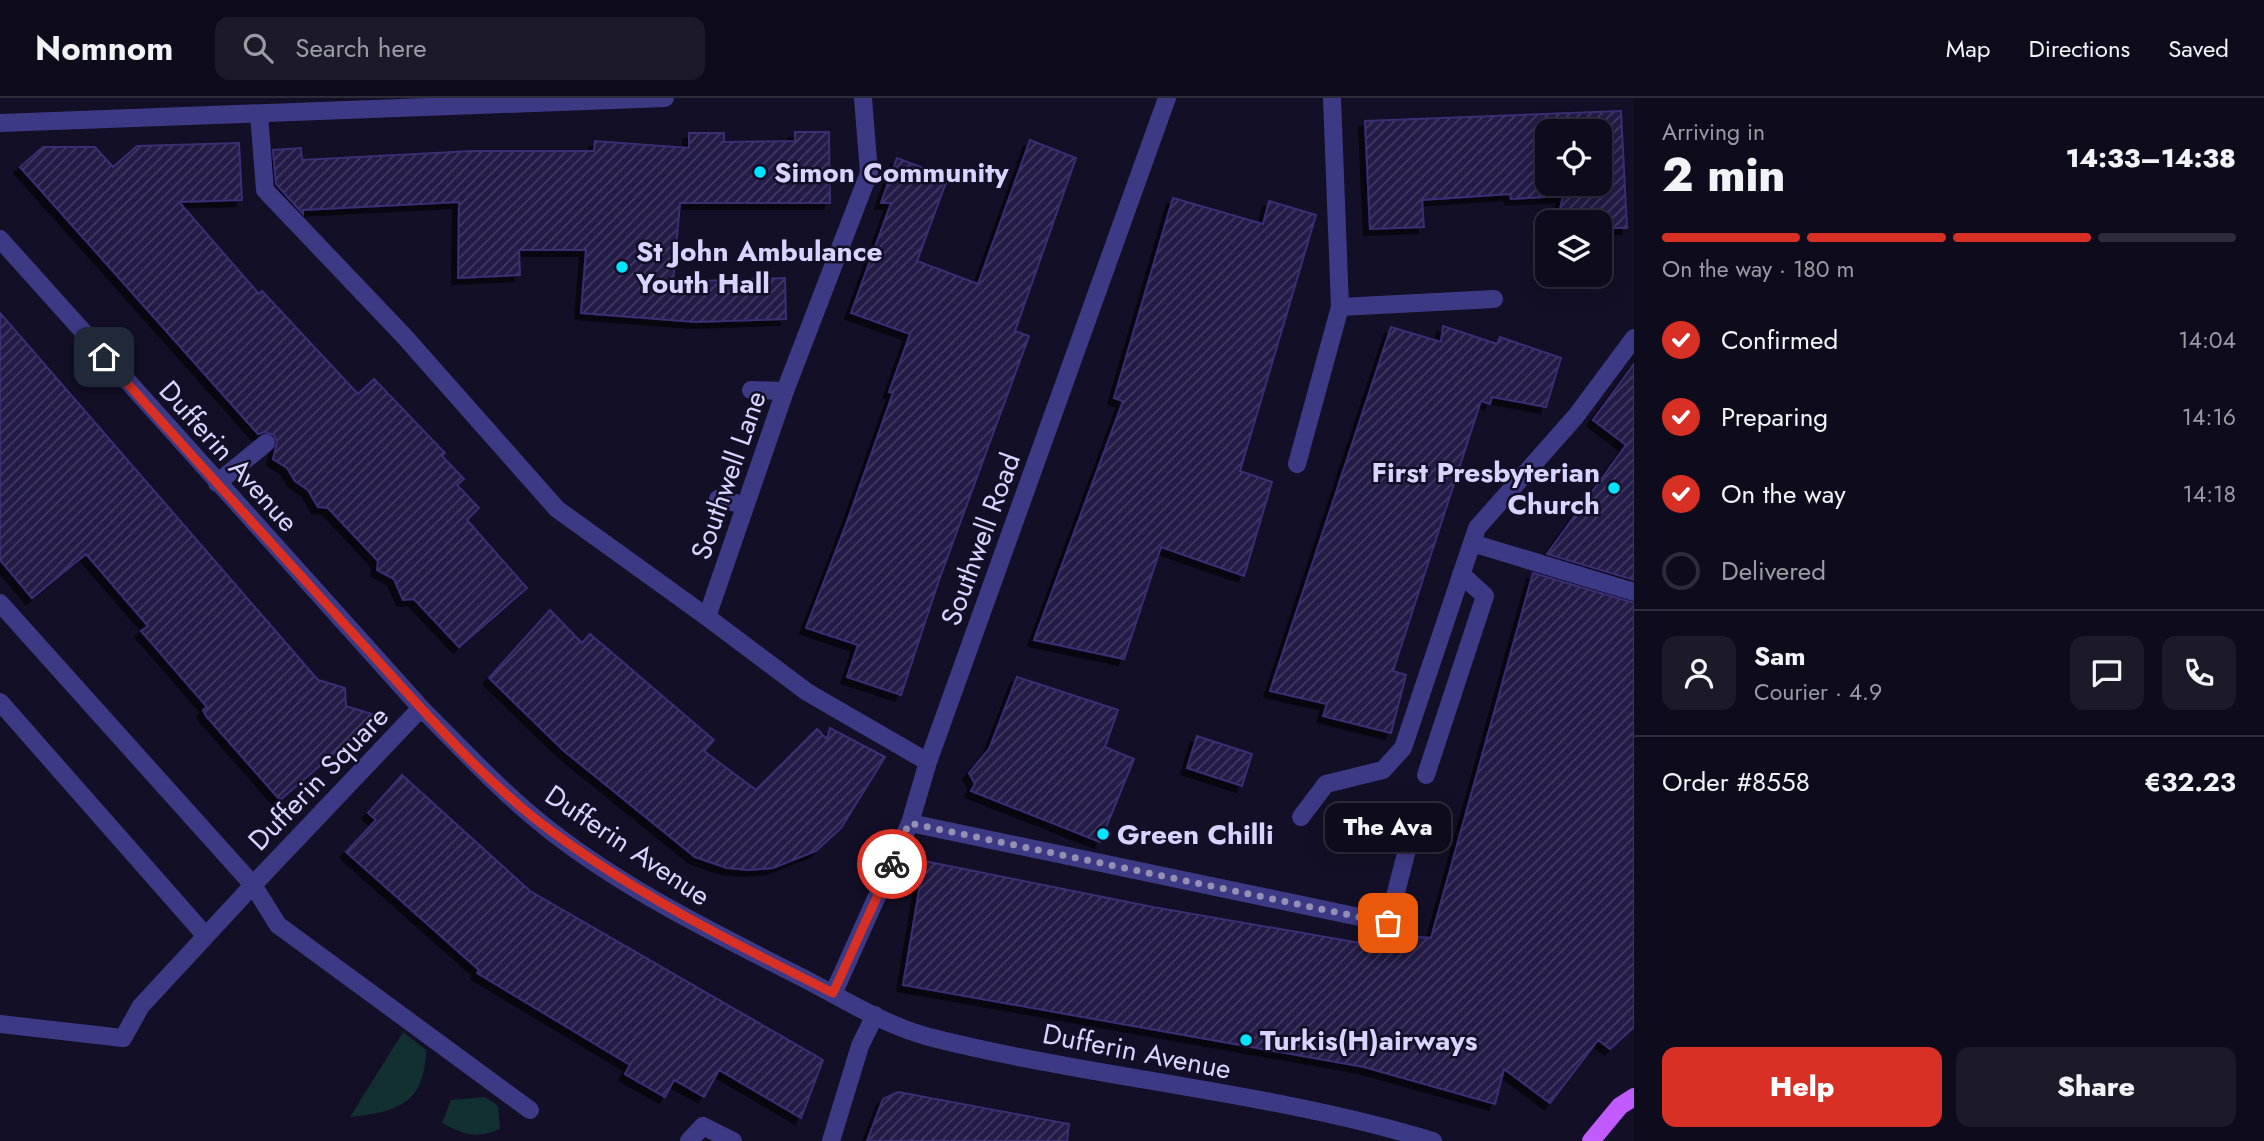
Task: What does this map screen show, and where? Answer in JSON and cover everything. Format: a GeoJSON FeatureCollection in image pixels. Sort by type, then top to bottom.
{"type":"FeatureCollection","features":[{"type":"Feature","properties":{"kind":"main road"},"geometry":{"type":"LineString","coordinates":[[1591,1141],[1620,1106],[1634,1097]]}},
{"type":"Feature","properties":{"kind":"street"},"geometry":{"type":"LineString","coordinates":[[0,123],[547,100],[664,98]]}},
{"type":"Feature","properties":{"kind":"street","name":"Southwell Lane"},"geometry":{"type":"LineString","coordinates":[[707,617],[785,391],[869,173],[863,98]]}},
{"type":"Feature","properties":{"kind":"street","name":"Southwell Road"},"geometry":{"type":"LineString","coordinates":[[833,993],[909,823],[928,762],[1167,98]]}},
{"type":"Feature","properties":{"kind":"street"},"geometry":{"type":"LineString","coordinates":[[1297,464],[1340,307],[1332,98]]}},
{"type":"Feature","properties":{"kind":"street"},"geometry":{"type":"LineString","coordinates":[[259,114],[265,190],[404,335],[558,509],[807,692],[928,762]]}},
{"type":"Feature","properties":{"kind":"street","name":"Dufferin Avenue"},"geometry":{"type":"LineString","coordinates":[[0,239],[421,708],[483,771],[552,832],[631,885],[711,932],[875,1015],[926,1036],[1107,1074],[1339,1115],[1405,1136],[1433,1141]]}},
{"type":"Feature","properties":{"kind":"street"},"geometry":{"type":"LineString","coordinates":[[1340,307],[1494,299]]}},
{"type":"Feature","properties":{"kind":"street"},"geometry":{"type":"LineString","coordinates":[[1301,817],[1326,784],[1383,770],[1403,748],[1477,528],[1576,416],[1634,338]]}},
{"type":"Feature","properties":{"kind":"street"},"geometry":{"type":"LineString","coordinates":[[751,390],[785,391]]}},
{"type":"Feature","properties":{"kind":"street"},"geometry":{"type":"LineString","coordinates":[[217,483],[266,443]]}},
{"type":"Feature","properties":{"kind":"street"},"geometry":{"type":"LineString","coordinates":[[718,499],[745,505]]}},
{"type":"Feature","properties":{"kind":"street"},"geometry":{"type":"LineString","coordinates":[[1472,543],[1634,592]]}},
{"type":"Feature","properties":{"kind":"street"},"geometry":{"type":"LineString","coordinates":[[1426,775],[1485,596],[1461,574]]}},
{"type":"Feature","properties":{"kind":"street"},"geometry":{"type":"LineString","coordinates":[[0,603],[253,885],[278,925],[530,1110]]}},
{"type":"Feature","properties":{"kind":"street"},"geometry":{"type":"LineString","coordinates":[[0,702],[205,935]]}},
{"type":"Feature","properties":{"kind":"street","name":"Dufferin Square"},"geometry":{"type":"LineString","coordinates":[[0,1024],[123,1038],[141,1006],[205,935],[421,708]]}},
{"type":"Feature","properties":{"kind":"street"},"geometry":{"type":"LineString","coordinates":[[909,823],[1388,923],[1415,819]]}},
{"type":"Feature","properties":{"kind":"street"},"geometry":{"type":"LineString","coordinates":[[831,1141],[860,1046],[875,1015]]}},
{"type":"Feature","properties":{"kind":"street"},"geometry":{"type":"LineString","coordinates":[[689,1141],[704,1126],[733,1141]]}},
{"type":"Feature","properties":{"kind":"green space"},"geometry":{"type":"Polygon","coordinates":[[[403,1032],[426,1050],[424,1068],[414,1093],[406,1102],[395,1108],[350,1117],[403,1032]]]}},
{"type":"Feature","properties":{"kind":"green space"},"geometry":{"type":"Polygon","coordinates":[[[485,1097],[498,1106],[500,1129],[477,1135],[442,1123],[451,1100],[485,1097]]]}},
{"type":"Feature","properties":{"kind":"building"},"geometry":{"type":"Polygon","coordinates":[[[1621,111],[1627,228],[1612,228],[1612,210],[1560,210],[1563,196],[1511,199],[1510,194],[1422,200],[1424,227],[1370,229],[1365,121],[1621,111]]]}},
{"type":"Feature","properties":{"kind":"building"},"geometry":{"type":"Polygon","coordinates":[[[795,132],[829,132],[830,203],[680,203],[673,282],[785,278],[786,319],[696,322],[581,313],[586,250],[519,250],[520,275],[458,278],[459,202],[303,210],[303,214],[276,184],[273,150],[301,148],[302,160],[473,151],[594,151],[595,141],[689,148],[689,133],[724,133],[724,142],[795,141],[795,132]]]}},
{"type":"Feature","properties":{"kind":"building"},"geometry":{"type":"Polygon","coordinates":[[[1030,140],[1076,158],[1015,331],[1029,336],[939,580],[901,695],[847,677],[858,645],[806,628],[893,393],[889,392],[910,334],[851,313],[891,203],[881,203],[897,158],[948,177],[917,261],[978,284],[1030,140]]]}},
{"type":"Feature","properties":{"kind":"building"},"geometry":{"type":"Polygon","coordinates":[[[239,143],[242,200],[179,202],[259,294],[262,291],[358,394],[374,379],[445,453],[442,456],[464,479],[457,485],[479,508],[467,520],[527,588],[459,647],[414,599],[403,600],[394,579],[377,570],[378,561],[328,508],[318,507],[308,490],[295,481],[287,468],[273,459],[277,442],[274,435],[265,432],[258,434],[20,167],[43,147],[95,147],[113,167],[137,146],[239,143]]]}},
{"type":"Feature","properties":{"kind":"building"},"geometry":{"type":"Polygon","coordinates":[[[1173,198],[1263,224],[1269,201],[1316,215],[1240,471],[1272,482],[1244,576],[1161,547],[1124,659],[1034,640],[1123,401],[1114,398],[1173,198]]]}},
{"type":"Feature","properties":{"kind":"building"},"geometry":{"type":"Polygon","coordinates":[[[0,313],[318,680],[345,688],[346,706],[378,716],[280,800],[206,716],[203,710],[207,707],[141,631],[148,626],[86,554],[32,598],[0,560],[0,313]]]}},
{"type":"Feature","properties":{"kind":"building"},"geometry":{"type":"Polygon","coordinates":[[[1443,326],[1497,344],[1500,337],[1561,358],[1546,407],[1492,397],[1490,404],[1481,401],[1393,671],[1406,675],[1391,733],[1323,716],[1327,704],[1270,691],[1391,327],[1441,342],[1443,326]]]}},
{"type":"Feature","properties":{"kind":"building","name":"First Presbyterian Church"},"geometry":{"type":"Polygon","coordinates":[[[1634,364],[1634,580],[1547,554],[1626,445],[1593,420],[1634,364]]]}},
{"type":"Feature","properties":{"kind":"building"},"geometry":{"type":"Polygon","coordinates":[[[1533,573],[1634,603],[1634,1027],[1610,1049],[1598,1040],[1550,1103],[1504,1069],[1495,1104],[1364,1067],[903,985],[924,861],[1153,907],[1383,947],[1385,934],[1431,938],[1533,573]]]}},
{"type":"Feature","properties":{"kind":"building"},"geometry":{"type":"Polygon","coordinates":[[[550,610],[582,643],[590,634],[714,740],[704,751],[756,790],[817,729],[827,739],[830,728],[885,757],[841,828],[816,851],[773,868],[749,870],[727,868],[695,857],[564,751],[489,678],[550,610]]]}},
{"type":"Feature","properties":{"kind":"building"},"geometry":{"type":"Polygon","coordinates":[[[1017,677],[1118,710],[1105,747],[1134,759],[1100,842],[971,791],[975,784],[969,773],[989,749],[1017,677]]]}},
{"type":"Feature","properties":{"kind":"building"},"geometry":{"type":"Polygon","coordinates":[[[1197,736],[1252,754],[1242,786],[1187,768],[1197,736]]]}},
{"type":"Feature","properties":{"kind":"building"},"geometry":{"type":"Polygon","coordinates":[[[402,775],[530,891],[823,1060],[801,1118],[719,1070],[704,1097],[674,1080],[665,1097],[625,1074],[630,1065],[477,973],[479,970],[346,852],[376,820],[368,813],[402,775]]]}},
{"type":"Feature","properties":{"kind":"building"},"geometry":{"type":"Polygon","coordinates":[[[898,1092],[1069,1124],[1067,1141],[867,1141],[883,1099],[898,1092]]]}},
{"type":"Feature","properties":{"kind":"way so far"},"geometry":{"type":"LineString","coordinates":[[892,864],[909,823],[1388,923]]}},
{"type":"Feature","properties":{"kind":"place","name":"Simon Community"},"geometry":{"type":"Point","coordinates":[760,172]}},
{"type":"Feature","properties":{"kind":"place","name":"St John Ambulance Youth Hall"},"geometry":{"type":"Point","coordinates":[622,267]}},
{"type":"Feature","properties":{"kind":"place","name":"First Presbyterian Church"},"geometry":{"type":"Point","coordinates":[1614,488]}},
{"type":"Feature","properties":{"kind":"place","name":"Green Chilli"},"geometry":{"type":"Point","coordinates":[1103,834]}},
{"type":"Feature","properties":{"kind":"place","name":"The Ava"},"geometry":{"type":"Point","coordinates":[1388,923]}},
{"type":"Feature","properties":{"kind":"place","name":"Turkis(H)airways"},"geometry":{"type":"Point","coordinates":[1246,1040]}},
{"type":"Feature","properties":{"kind":"route"},"geometry":{"type":"LineString","coordinates":[[104,357],[421,708],[483,771],[552,832],[631,885],[711,932],[833,993],[892,864]]}}]}
